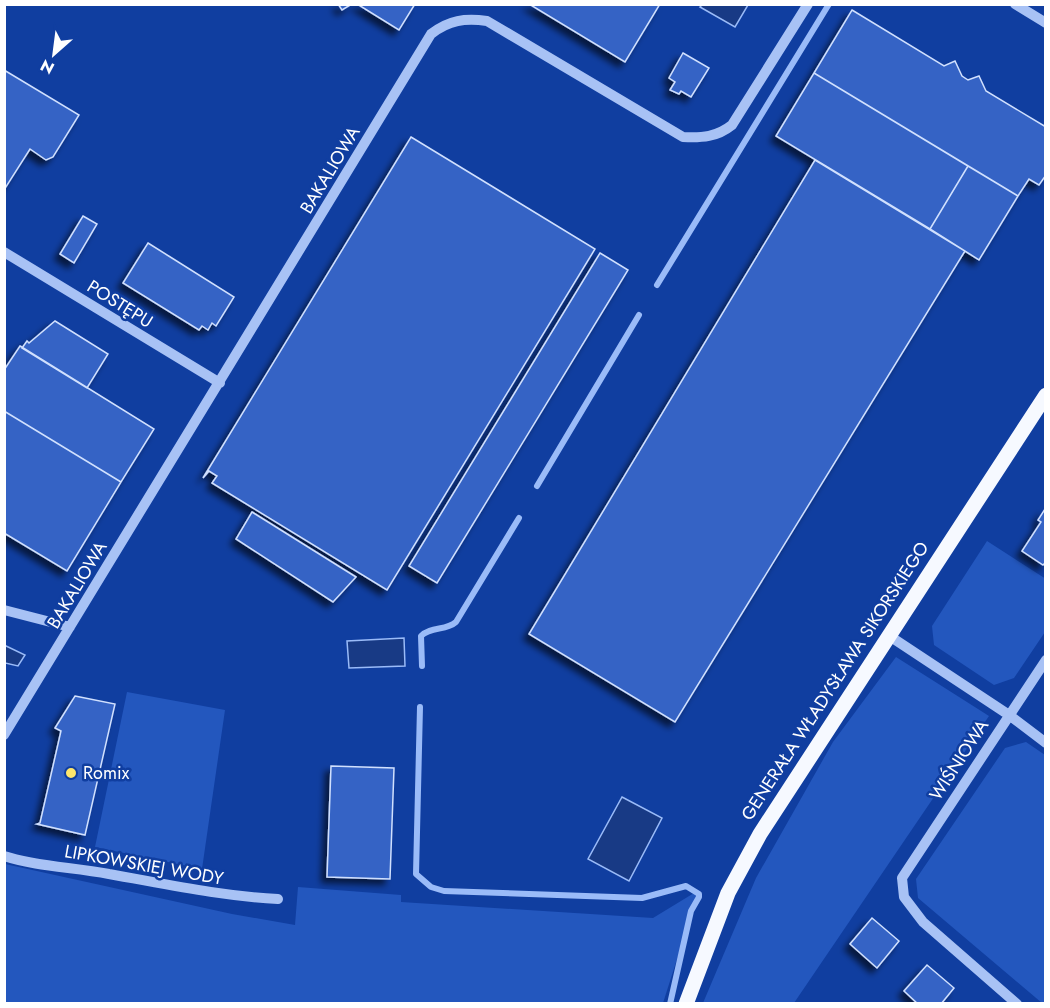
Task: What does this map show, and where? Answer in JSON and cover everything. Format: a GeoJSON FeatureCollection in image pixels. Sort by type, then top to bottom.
{"type":"FeatureCollection","features":[{"type":"Feature","properties":{"kind":"main road","name":"GENERAŁA WŁADYSŁAWA SIKORSKIEGO"},"geometry":{"type":"LineString","coordinates":[[686,1004],[707,944],[740,868],[776,807],[1046,395]]}},
{"type":"Feature","properties":{"kind":"street","name":"BAKALIOWA"},"geometry":{"type":"LineString","coordinates":[[4,735],[431,34],[450,22],[468,19],[487,21],[683,137],[704,138],[721,133],[732,125],[808,4]]}},
{"type":"Feature","properties":{"kind":"street"},"geometry":{"type":"LineString","coordinates":[[1015,4],[1046,23]]}},
{"type":"Feature","properties":{"kind":"street","name":"POSTĘPU"},"geometry":{"type":"LineString","coordinates":[[4,252],[220,383]]}},
{"type":"Feature","properties":{"kind":"street"},"geometry":{"type":"LineString","coordinates":[[4,610],[70,627]]}},
{"type":"Feature","properties":{"kind":"street"},"geometry":{"type":"LineString","coordinates":[[888,635],[1009,715],[1046,743]]}},
{"type":"Feature","properties":{"kind":"street","name":"WIŚNIOWA"},"geometry":{"type":"LineString","coordinates":[[1017,1004],[923,922],[904,897],[902,878],[1046,660]]}},
{"type":"Feature","properties":{"kind":"street","name":"LIPKOWSKIEJ WODY"},"geometry":{"type":"LineString","coordinates":[[4,856],[23,862],[107,873],[203,893],[278,899]]}},
{"type":"Feature","properties":{"kind":"shaded area"},"geometry":{"type":"Polygon","coordinates":[[[702,5],[748,5],[735,27],[700,7],[702,5]]]}},
{"type":"Feature","properties":{"kind":"shaded area"},"geometry":{"type":"Polygon","coordinates":[[[987,541],[1046,579],[1045,632],[1014,678],[994,685],[934,645],[932,626],[987,541]]]}},
{"type":"Feature","properties":{"kind":"shaded area"},"geometry":{"type":"Polygon","coordinates":[[[404,638],[405,666],[349,668],[347,641],[404,638]]]}},
{"type":"Feature","properties":{"kind":"shaded area"},"geometry":{"type":"Polygon","coordinates":[[[4,645],[25,655],[18,666],[5,663],[4,645]]]}},
{"type":"Feature","properties":{"kind":"shaded area"},"geometry":{"type":"Polygon","coordinates":[[[896,657],[989,716],[794,1003],[703,1003],[756,878],[833,742],[896,657]]]}},
{"type":"Feature","properties":{"kind":"shaded area"},"geometry":{"type":"Polygon","coordinates":[[[127,692],[225,710],[202,869],[95,847],[127,692]]]}},
{"type":"Feature","properties":{"kind":"shaded area"},"geometry":{"type":"Polygon","coordinates":[[[1026,742],[1045,755],[1045,1003],[1042,1003],[918,898],[916,879],[1005,748],[1026,742]]]}},
{"type":"Feature","properties":{"kind":"shaded area"},"geometry":{"type":"Polygon","coordinates":[[[622,797],[662,818],[629,881],[588,859],[622,797]]]}},
{"type":"Feature","properties":{"kind":"shaded area"},"geometry":{"type":"Polygon","coordinates":[[[5,864],[232,914],[295,925],[298,887],[401,895],[401,902],[653,918],[699,890],[663,1003],[5,1004],[5,864]]]}},
{"type":"Feature","properties":{"kind":"building"},"geometry":{"type":"Polygon","coordinates":[[[338,4],[352,4],[342,10],[338,4]]]}},
{"type":"Feature","properties":{"kind":"building"},"geometry":{"type":"Polygon","coordinates":[[[357,4],[415,4],[399,30],[357,4]]]}},
{"type":"Feature","properties":{"kind":"building"},"geometry":{"type":"Polygon","coordinates":[[[529,4],[660,4],[625,62],[529,4]]]}},
{"type":"Feature","properties":{"kind":"building"},"geometry":{"type":"Polygon","coordinates":[[[852,10],[944,66],[955,61],[962,76],[968,80],[979,76],[986,91],[1046,127],[1046,175],[1039,185],[1029,179],[1018,196],[814,73],[852,10]]]}},
{"type":"Feature","properties":{"kind":"building"},"geometry":{"type":"Polygon","coordinates":[[[683,53],[709,68],[691,97],[681,91],[679,94],[670,90],[675,82],[669,78],[683,53]]]}},
{"type":"Feature","properties":{"kind":"building"},"geometry":{"type":"Polygon","coordinates":[[[4,70],[79,115],[53,157],[46,160],[30,149],[4,190],[4,70]]]}},
{"type":"Feature","properties":{"kind":"building"},"geometry":{"type":"Polygon","coordinates":[[[814,73],[968,166],[930,229],[776,136],[814,73]]]}},
{"type":"Feature","properties":{"kind":"building"},"geometry":{"type":"Polygon","coordinates":[[[411,137],[595,249],[387,590],[212,483],[217,476],[209,471],[203,478],[411,137]]]}},
{"type":"Feature","properties":{"kind":"building"},"geometry":{"type":"Polygon","coordinates":[[[815,160],[965,251],[675,722],[529,634],[815,160]]]}},
{"type":"Feature","properties":{"kind":"building"},"geometry":{"type":"Polygon","coordinates":[[[968,166],[1018,196],[979,260],[930,229],[968,166]]]}},
{"type":"Feature","properties":{"kind":"building"},"geometry":{"type":"Polygon","coordinates":[[[83,216],[97,224],[74,263],[60,254],[83,216]]]}},
{"type":"Feature","properties":{"kind":"building"},"geometry":{"type":"Polygon","coordinates":[[[148,243],[234,297],[216,326],[212,323],[208,330],[202,326],[199,330],[123,283],[148,243]]]}},
{"type":"Feature","properties":{"kind":"building"},"geometry":{"type":"Polygon","coordinates":[[[600,253],[628,270],[437,583],[409,566],[600,253]]]}},
{"type":"Feature","properties":{"kind":"building"},"geometry":{"type":"Polygon","coordinates":[[[55,321],[108,354],[87,388],[22,348],[27,341],[29,343],[55,321]]]}},
{"type":"Feature","properties":{"kind":"building"},"geometry":{"type":"Polygon","coordinates":[[[20,346],[154,429],[121,482],[4,411],[4,370],[20,346]]]}},
{"type":"Feature","properties":{"kind":"building"},"geometry":{"type":"Polygon","coordinates":[[[4,411],[121,482],[67,571],[4,533],[4,411]]]}},
{"type":"Feature","properties":{"kind":"building"},"geometry":{"type":"Polygon","coordinates":[[[1045,509],[1046,562],[1043,565],[1022,551],[1041,522],[1038,520],[1045,509]]]}},
{"type":"Feature","properties":{"kind":"building"},"geometry":{"type":"Polygon","coordinates":[[[252,512],[356,577],[333,602],[236,539],[252,512]]]}},
{"type":"Feature","properties":{"kind":"building"},"geometry":{"type":"Polygon","coordinates":[[[75,696],[115,704],[85,835],[37,824],[40,823],[61,731],[55,728],[75,696]]]}},
{"type":"Feature","properties":{"kind":"building"},"geometry":{"type":"Polygon","coordinates":[[[331,766],[394,768],[390,879],[327,877],[331,766]]]}},
{"type":"Feature","properties":{"kind":"building"},"geometry":{"type":"Polygon","coordinates":[[[872,918],[899,941],[877,968],[850,944],[872,918]]]}},
{"type":"Feature","properties":{"kind":"building"},"geometry":{"type":"Polygon","coordinates":[[[927,965],[954,988],[941,1004],[918,1004],[904,991],[927,965]]]}},
{"type":"Feature","properties":{"kind":"waterway"},"geometry":{"type":"LineString","coordinates":[[657,285],[829,4]]}},
{"type":"Feature","properties":{"kind":"waterway"},"geometry":{"type":"LineString","coordinates":[[537,486],[639,315]]}},
{"type":"Feature","properties":{"kind":"waterway"},"geometry":{"type":"LineString","coordinates":[[422,666],[421,636],[456,622],[519,518]]}},
{"type":"Feature","properties":{"kind":"waterway"},"geometry":{"type":"LineString","coordinates":[[420,707],[416,874],[431,887],[444,891],[642,898],[686,886],[699,894],[699,897],[691,911],[670,1004]]}},
{"type":"Feature","properties":{"kind":"place","name":"Romix"},"geometry":{"type":"Point","coordinates":[71,773]}}]}
